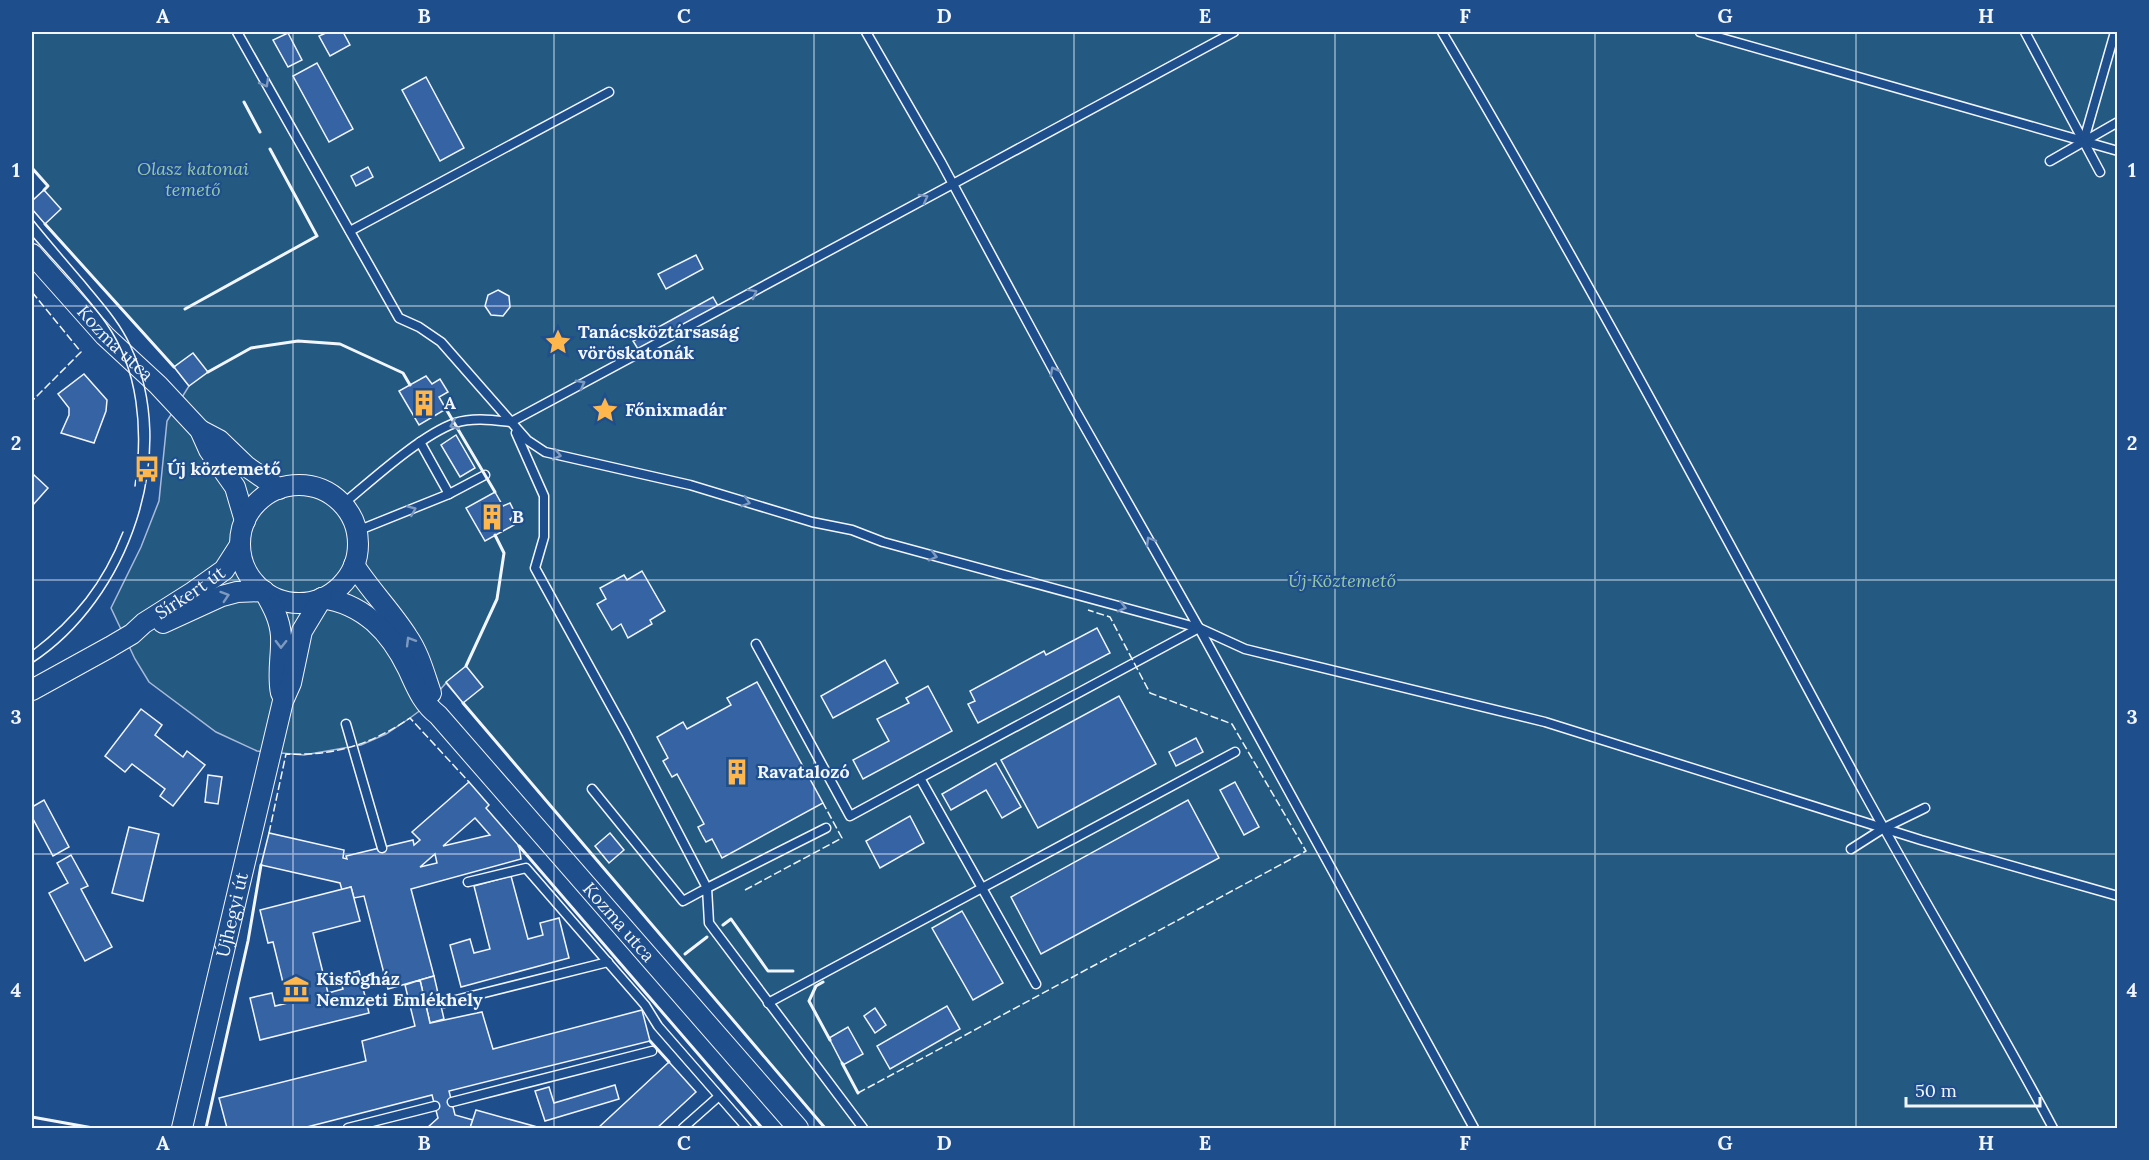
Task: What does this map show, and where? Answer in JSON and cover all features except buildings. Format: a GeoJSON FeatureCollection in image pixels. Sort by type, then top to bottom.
{"type":"FeatureCollection","features":[{"type":"Feature","properties":{"kind":"street","name":"Kozma utca"},"geometry":{"type":"LineString","coordinates":[[32,254],[105,336],[158,385],[200,430],[209,450],[235,487],[245,521]]}},
{"type":"Feature","properties":{"kind":"street","name":"Kozma utca"},"geometry":{"type":"LineString","coordinates":[[200,430],[219,440],[246,466],[279,489],[263,497],[253,507],[245,521],[240,545],[246,568],[264,591],[276,598],[298,604],[322,598],[336,590],[354,565],[358,544],[357,531]]}},
{"type":"Feature","properties":{"kind":"street"},"geometry":{"type":"LineString","coordinates":[[279,489],[294,486],[319,489],[331,494],[343,504],[357,531]]}},
{"type":"Feature","properties":{"kind":"street","name":"Sírkert út"},"geometry":{"type":"LineString","coordinates":[[32,690],[132,634],[144,622],[193,592],[224,570],[240,545]]}},
{"type":"Feature","properties":{"kind":"street","name":"Kozma utca"},"geometry":{"type":"LineString","coordinates":[[354,565],[378,600],[402,628],[415,649],[438,715]]}},
{"type":"Feature","properties":{"kind":"street","name":"Sírkert út"},"geometry":{"type":"LineString","coordinates":[[132,634],[146,631],[222,596],[237,592],[264,591]]}},
{"type":"Feature","properties":{"kind":"street","name":"Újhegyi út"},"geometry":{"type":"LineString","coordinates":[[264,591],[274,609],[281,635],[279,684],[283,701]]}},
{"type":"Feature","properties":{"kind":"street","name":"Kozma utca"},"geometry":{"type":"LineString","coordinates":[[322,598],[356,608],[378,624],[400,653],[428,708],[438,715],[798,1128]]}},
{"type":"Feature","properties":{"kind":"street","name":"Újhegyi út"},"geometry":{"type":"LineString","coordinates":[[182,1128],[283,701],[291,683],[302,631],[322,598]]}},
{"type":"Feature","properties":{"kind":"lane"},"geometry":{"type":"LineString","coordinates":[[237,32],[399,318],[419,327],[441,342],[527,440],[546,452],[690,485],[812,522],[852,530],[883,542],[1199,628],[1245,649],[1545,722],[1841,816],[2118,896]]}},
{"type":"Feature","properties":{"kind":"lane"},"geometry":{"type":"LineString","coordinates":[[866,32],[953,182],[1074,408],[1199,628],[1474,1128]]}},
{"type":"Feature","properties":{"kind":"lane"},"geometry":{"type":"LineString","coordinates":[[343,504],[420,442],[454,423],[485,419],[511,422],[1234,32]]}},
{"type":"Feature","properties":{"kind":"lane"},"geometry":{"type":"LineString","coordinates":[[1442,32],[1521,164],[1639,375],[1884,828],[2011,1049],[2053,1128]]}},
{"type":"Feature","properties":{"kind":"lane"},"geometry":{"type":"LineString","coordinates":[[1700,32],[2118,150]]}},
{"type":"Feature","properties":{"kind":"lane"},"geometry":{"type":"LineString","coordinates":[[2025,32],[2100,172]]}},
{"type":"Feature","properties":{"kind":"lane"},"geometry":{"type":"LineString","coordinates":[[2084,141],[2115,32]]}},
{"type":"Feature","properties":{"kind":"lane"},"geometry":{"type":"LineString","coordinates":[[350,231],[609,92]]}},
{"type":"Feature","properties":{"kind":"lane"},"geometry":{"type":"LineString","coordinates":[[2050,161],[2118,122]]}},
{"type":"Feature","properties":{"kind":"lane"},"geometry":{"type":"LineString","coordinates":[[511,422],[534,469],[544,496],[544,537],[535,568],[626,733],[707,888],[709,923],[863,1128]]}},
{"type":"Feature","properties":{"kind":"lane"},"geometry":{"type":"LineString","coordinates":[[420,442],[449,494]]}},
{"type":"Feature","properties":{"kind":"lane"},"geometry":{"type":"LineString","coordinates":[[357,531],[449,494],[485,476]]}},
{"type":"Feature","properties":{"kind":"lane"},"geometry":{"type":"LineString","coordinates":[[756,644],[850,816],[1199,628]]}},
{"type":"Feature","properties":{"kind":"lane"},"geometry":{"type":"LineString","coordinates":[[346,724],[382,848]]}},
{"type":"Feature","properties":{"kind":"lane"},"geometry":{"type":"LineString","coordinates":[[768,1003],[1235,752]]}},
{"type":"Feature","properties":{"kind":"lane"},"geometry":{"type":"LineString","coordinates":[[920,778],[1036,984]]}},
{"type":"Feature","properties":{"kind":"lane"},"geometry":{"type":"LineString","coordinates":[[592,789],[683,901],[826,828]]}},
{"type":"Feature","properties":{"kind":"lane"},"geometry":{"type":"LineString","coordinates":[[1851,849],[1884,828],[1925,808]]}},
{"type":"Feature","properties":{"kind":"lane"},"geometry":{"type":"LineString","coordinates":[[468,882],[526,868],[645,1005],[658,1026],[718,1097],[747,1128]]}},
{"type":"Feature","properties":{"kind":"lane"},"geometry":{"type":"LineString","coordinates":[[444,1003],[608,962]]}},
{"type":"Feature","properties":{"kind":"lane"},"geometry":{"type":"LineString","coordinates":[[452,1102],[652,1051]]}},
{"type":"Feature","properties":{"kind":"lane"},"geometry":{"type":"LineString","coordinates":[[683,1128],[718,1097]]}},
{"type":"Feature","properties":{"kind":"lane"},"geometry":{"type":"LineString","coordinates":[[348,1128],[435,1106]]}},
{"type":"Feature","properties":{"kind":"green space","name":"Új Köztemető"},"geometry":{"type":"Polygon","coordinates":[[[32,32],[2117,32],[2117,1128],[825,1128],[446,683],[426,706],[386,734],[361,745],[304,755],[257,751],[216,732],[149,682],[135,659],[111,608],[141,547],[159,501],[167,421],[189,386],[32,209],[32,201],[48,186],[32,168],[32,32]]]}},
{"type":"Feature","properties":{"kind":"tram line"},"geometry":{"type":"LineString","coordinates":[[32,219],[103,304],[126,336],[144,387],[150,431],[147,476],[137,520],[119,563],[95,602],[66,636],[32,663]]}},
{"type":"Feature","properties":{"kind":"tram line"},"geometry":{"type":"LineString","coordinates":[[32,236],[106,323],[126,361],[132,381],[138,423],[135,486]]}},
{"type":"Feature","properties":{"kind":"tram line"},"geometry":{"type":"LineString","coordinates":[[32,651],[62,626],[86,598],[106,567],[123,532]]}},
{"type":"Feature","properties":{"kind":"fence"},"geometry":{"type":"LineString","coordinates":[[32,292],[81,352],[32,401]]}},
{"type":"Feature","properties":{"kind":"fence"},"geometry":{"type":"LineString","coordinates":[[858,1093],[1306,851],[1232,724],[1150,693],[1110,617],[1088,610]]}},
{"type":"Feature","properties":{"kind":"fence"},"geometry":{"type":"LineString","coordinates":[[269,833],[286,754],[320,753],[351,747],[366,742],[410,718],[469,782]]}},
{"type":"Feature","properties":{"kind":"fence"},"geometry":{"type":"LineString","coordinates":[[745,890],[842,838],[823,803]]}},
{"type":"Feature","properties":{"kind":"wall"},"geometry":{"type":"LineString","coordinates":[[244,102],[260,132]]}},
{"type":"Feature","properties":{"kind":"wall"},"geometry":{"type":"LineString","coordinates":[[185,309],[317,236],[270,149]]}},
{"type":"Feature","properties":{"kind":"wall"},"geometry":{"type":"LineString","coordinates":[[32,168],[48,186],[44,190]]}},
{"type":"Feature","properties":{"kind":"wall"},"geometry":{"type":"LineString","coordinates":[[45,224],[174,367]]}},
{"type":"Feature","properties":{"kind":"wall"},"geometry":{"type":"LineString","coordinates":[[208,372],[251,348],[298,341],[340,344],[403,373],[410,385]]}},
{"type":"Feature","properties":{"kind":"wall"},"geometry":{"type":"LineString","coordinates":[[446,409],[495,492]]}},
{"type":"Feature","properties":{"kind":"wall"},"geometry":{"type":"LineString","coordinates":[[466,666],[497,599],[504,553],[495,535]]}},
{"type":"Feature","properties":{"kind":"wall"},"geometry":{"type":"LineString","coordinates":[[463,703],[825,1128]]}},
{"type":"Feature","properties":{"kind":"wall"},"geometry":{"type":"LineString","coordinates":[[519,846],[762,1128]]}},
{"type":"Feature","properties":{"kind":"wall"},"geometry":{"type":"LineString","coordinates":[[206,1128],[248,941],[261,865]]}},
{"type":"Feature","properties":{"kind":"wall"},"geometry":{"type":"LineString","coordinates":[[723,925],[731,919],[768,971],[793,971]]}},
{"type":"Feature","properties":{"kind":"wall"},"geometry":{"type":"LineString","coordinates":[[685,954],[707,937]]}},
{"type":"Feature","properties":{"kind":"wall"},"geometry":{"type":"LineString","coordinates":[[823,982],[816,986],[809,1001],[830,1040]]}},
{"type":"Feature","properties":{"kind":"wall"},"geometry":{"type":"LineString","coordinates":[[650,1041],[669,1062]]}},
{"type":"Feature","properties":{"kind":"wall"},"geometry":{"type":"LineString","coordinates":[[842,1063],[858,1093]]}},
{"type":"Feature","properties":{"kind":"wall"},"geometry":{"type":"LineString","coordinates":[[32,1117],[93,1128]]}},
{"type":"Feature","properties":{"kind":"place","name":"Tanácsköztársaság vöröskatonák"},"geometry":{"type":"Point","coordinates":[558,342]}},
{"type":"Feature","properties":{"kind":"place","name":"A"},"geometry":{"type":"Point","coordinates":[424,403]}},
{"type":"Feature","properties":{"kind":"place","name":"Főnixmadár"},"geometry":{"type":"Point","coordinates":[605,410]}},
{"type":"Feature","properties":{"kind":"place","name":"Új köztemető"},"geometry":{"type":"Point","coordinates":[147,469]}},
{"type":"Feature","properties":{"kind":"place","name":"B"},"geometry":{"type":"Point","coordinates":[492,517]}},
{"type":"Feature","properties":{"kind":"place","name":"Ravatalozó"},"geometry":{"type":"Point","coordinates":[737,772]}},
{"type":"Feature","properties":{"kind":"place","name":"Kisfogház Nemzeti Emlékhely"},"geometry":{"type":"Point","coordinates":[296,989]}},
{"type":"Feature","properties":{"kind":"park label","name":"Olasz katonai temető"},"geometry":{"type":"Point","coordinates":[193,180]}}]}
